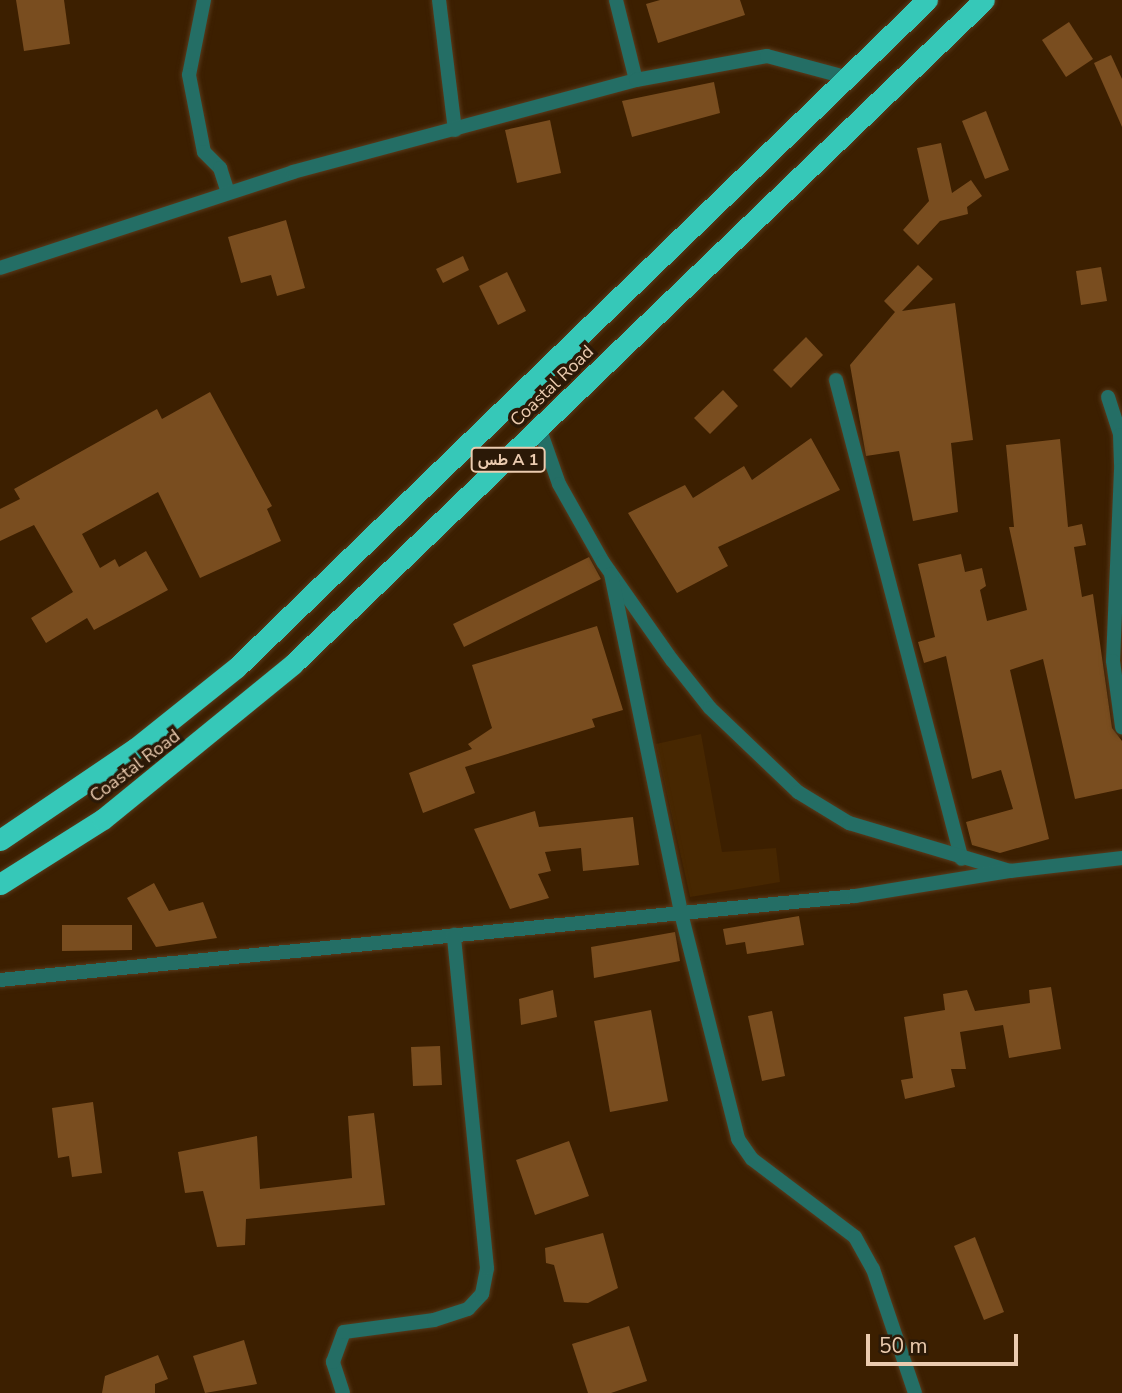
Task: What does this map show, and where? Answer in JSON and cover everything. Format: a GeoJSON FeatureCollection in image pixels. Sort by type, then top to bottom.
{"type":"FeatureCollection","features":[{"type":"Feature","properties":{"kind":"highway","name":"Coastal Road"},"geometry":{"type":"LineString","coordinates":[[0,840],[136,748],[236,668],[927,0]]}},
{"type":"Feature","properties":{"kind":"highway","name":"Coastal Road"},"geometry":{"type":"LineString","coordinates":[[0,884],[103,820],[204,742],[540,430],[984,0]]}},
{"type":"Feature","properties":{"kind":"street"},"geometry":{"type":"LineString","coordinates":[[204,0],[189,75],[204,152],[220,168],[228,192]]}},
{"type":"Feature","properties":{"kind":"street"},"geometry":{"type":"LineString","coordinates":[[439,0],[455,130]]}},
{"type":"Feature","properties":{"kind":"street"},"geometry":{"type":"LineString","coordinates":[[616,0],[636,80]]}},
{"type":"Feature","properties":{"kind":"street"},"geometry":{"type":"LineString","coordinates":[[0,268],[228,192],[636,80],[767,56],[849,78]]}},
{"type":"Feature","properties":{"kind":"street"},"geometry":{"type":"LineString","coordinates":[[836,380],[962,859]]}},
{"type":"Feature","properties":{"kind":"street"},"geometry":{"type":"LineString","coordinates":[[1108,397],[1120,435],[1114,661],[1122,727]]}},
{"type":"Feature","properties":{"kind":"street"},"geometry":{"type":"LineString","coordinates":[[540,430],[559,484],[611,574],[709,708],[798,792],[849,824],[1010,871]]}},
{"type":"Feature","properties":{"kind":"street"},"geometry":{"type":"LineString","coordinates":[[611,574],[681,914],[738,1139],[752,1159],[855,1237],[873,1269],[915,1393]]}},
{"type":"Feature","properties":{"kind":"street"},"geometry":{"type":"LineString","coordinates":[[0,980],[855,896],[1010,871],[1122,859]]}},
{"type":"Feature","properties":{"kind":"street"},"geometry":{"type":"LineString","coordinates":[[343,1393],[333,1362],[344,1332],[434,1320],[468,1309],[482,1294],[486,1268],[454,935]]}},
{"type":"Feature","properties":{"kind":"shaded area"},"geometry":{"type":"Polygon","coordinates":[[[701,734],[722,852],[776,848],[780,882],[690,897],[656,744],[701,734]]]}},
{"type":"Feature","properties":{"kind":"building"},"geometry":{"type":"Polygon","coordinates":[[[16,0],[64,0],[70,44],[24,51],[16,0]]]}},
{"type":"Feature","properties":{"kind":"building"},"geometry":{"type":"Polygon","coordinates":[[[660,0],[740,0],[745,15],[658,43],[646,4],[660,0]]]}},
{"type":"Feature","properties":{"kind":"building"},"geometry":{"type":"Polygon","coordinates":[[[1069,22],[1093,59],[1066,77],[1042,40],[1069,22]]]}},
{"type":"Feature","properties":{"kind":"building"},"geometry":{"type":"Polygon","coordinates":[[[1111,55],[1122,79],[1122,127],[1094,63],[1111,55]]]}},
{"type":"Feature","properties":{"kind":"building"},"geometry":{"type":"Polygon","coordinates":[[[714,82],[720,113],[632,137],[622,101],[714,82]]]}},
{"type":"Feature","properties":{"kind":"building"},"geometry":{"type":"Polygon","coordinates":[[[986,111],[1009,170],[985,179],[962,121],[986,111]]]}},
{"type":"Feature","properties":{"kind":"building"},"geometry":{"type":"Polygon","coordinates":[[[550,120],[561,173],[517,183],[505,130],[550,120]]]}},
{"type":"Feature","properties":{"kind":"building"},"geometry":{"type":"Polygon","coordinates":[[[941,143],[952,193],[971,180],[982,196],[967,207],[968,214],[940,221],[918,245],[903,230],[929,201],[917,148],[941,143]]]}},
{"type":"Feature","properties":{"kind":"building"},"geometry":{"type":"Polygon","coordinates":[[[286,220],[305,288],[277,296],[271,275],[241,283],[228,237],[286,220]]]}},
{"type":"Feature","properties":{"kind":"building"},"geometry":{"type":"Polygon","coordinates":[[[463,256],[469,270],[443,283],[436,269],[463,256]]]}},
{"type":"Feature","properties":{"kind":"building"},"geometry":{"type":"Polygon","coordinates":[[[918,265],[933,279],[902,311],[955,303],[973,440],[951,443],[958,512],[913,521],[899,451],[866,456],[850,365],[895,312],[884,301],[918,265]]]}},
{"type":"Feature","properties":{"kind":"building"},"geometry":{"type":"Polygon","coordinates":[[[1101,267],[1107,301],[1081,305],[1076,271],[1101,267]]]}},
{"type":"Feature","properties":{"kind":"building"},"geometry":{"type":"Polygon","coordinates":[[[507,272],[526,311],[498,325],[479,286],[507,272]]]}},
{"type":"Feature","properties":{"kind":"building"},"geometry":{"type":"Polygon","coordinates":[[[806,337],[823,355],[791,388],[773,370],[806,337]]]}},
{"type":"Feature","properties":{"kind":"building"},"geometry":{"type":"Polygon","coordinates":[[[723,390],[738,406],[710,434],[694,418],[723,390]]]}},
{"type":"Feature","properties":{"kind":"building"},"geometry":{"type":"Polygon","coordinates":[[[210,392],[272,506],[267,509],[281,541],[200,578],[158,492],[82,534],[100,568],[115,559],[119,567],[146,551],[168,590],[94,630],[87,618],[46,643],[31,618],[73,592],[34,525],[0,541],[0,509],[20,499],[14,489],[157,409],[162,419],[210,392]]]}},
{"type":"Feature","properties":{"kind":"building"},"geometry":{"type":"Polygon","coordinates":[[[811,438],[840,490],[718,547],[728,566],[677,593],[628,513],[685,485],[693,498],[744,466],[752,480],[811,438]]]}},
{"type":"Feature","properties":{"kind":"building"},"geometry":{"type":"Polygon","coordinates":[[[1060,439],[1068,527],[1082,524],[1086,545],[1074,547],[1082,597],[1093,594],[1112,728],[1122,741],[1122,789],[1075,799],[1043,659],[1010,670],[1049,839],[1000,853],[972,845],[966,822],[1013,809],[1001,770],[972,779],[946,656],[924,663],[918,642],[935,637],[918,564],[961,554],[965,572],[982,568],[986,586],[980,590],[987,621],[1027,610],[1009,527],[1014,527],[1006,445],[1060,439]]]}},
{"type":"Feature","properties":{"kind":"building"},"geometry":{"type":"Polygon","coordinates":[[[589,557],[601,579],[464,647],[453,624],[589,557]]]}},
{"type":"Feature","properties":{"kind":"building"},"geometry":{"type":"Polygon","coordinates":[[[597,626],[623,710],[592,719],[595,727],[465,767],[475,793],[423,813],[409,773],[472,749],[468,744],[492,728],[472,665],[597,626]]]}},
{"type":"Feature","properties":{"kind":"building"},"geometry":{"type":"Polygon","coordinates":[[[535,811],[539,827],[633,817],[639,865],[583,871],[581,848],[545,852],[551,871],[538,874],[549,898],[510,909],[474,829],[535,811]]]}},
{"type":"Feature","properties":{"kind":"building"},"geometry":{"type":"Polygon","coordinates":[[[154,883],[169,911],[203,902],[217,938],[156,947],[127,898],[154,883]]]}},
{"type":"Feature","properties":{"kind":"building"},"geometry":{"type":"Polygon","coordinates":[[[799,916],[804,945],[747,954],[745,942],[726,945],[723,929],[799,916]]]}},
{"type":"Feature","properties":{"kind":"building"},"geometry":{"type":"Polygon","coordinates":[[[62,925],[132,925],[132,950],[62,951],[62,925]]]}},
{"type":"Feature","properties":{"kind":"building"},"geometry":{"type":"Polygon","coordinates":[[[675,932],[680,961],[594,978],[591,947],[675,932]]]}},
{"type":"Feature","properties":{"kind":"building"},"geometry":{"type":"Polygon","coordinates":[[[1051,987],[1061,1049],[1009,1058],[1003,1025],[960,1032],[966,1069],[951,1069],[955,1087],[905,1099],[901,1080],[913,1078],[904,1017],[945,1010],[943,994],[967,990],[975,1011],[1030,1003],[1029,990],[1051,987]]]}},
{"type":"Feature","properties":{"kind":"building"},"geometry":{"type":"Polygon","coordinates":[[[553,990],[557,1017],[521,1025],[519,999],[553,990]]]}},
{"type":"Feature","properties":{"kind":"building"},"geometry":{"type":"Polygon","coordinates":[[[651,1010],[668,1101],[610,1112],[594,1021],[651,1010]]]}},
{"type":"Feature","properties":{"kind":"building"},"geometry":{"type":"Polygon","coordinates":[[[772,1011],[785,1076],[762,1081],[748,1016],[772,1011]]]}},
{"type":"Feature","properties":{"kind":"building"},"geometry":{"type":"Polygon","coordinates":[[[440,1046],[442,1085],[413,1086],[411,1047],[440,1046]]]}},
{"type":"Feature","properties":{"kind":"building"},"geometry":{"type":"Polygon","coordinates":[[[93,1102],[102,1173],[72,1177],[69,1156],[58,1158],[52,1108],[93,1102]]]}},
{"type":"Feature","properties":{"kind":"building"},"geometry":{"type":"Polygon","coordinates":[[[374,1113],[385,1205],[246,1219],[245,1245],[217,1247],[203,1191],[185,1193],[178,1152],[257,1136],[260,1189],[352,1178],[348,1116],[374,1113]]]}},
{"type":"Feature","properties":{"kind":"building"},"geometry":{"type":"Polygon","coordinates":[[[569,1141],[589,1196],[535,1215],[516,1160],[569,1141]]]}},
{"type":"Feature","properties":{"kind":"building"},"geometry":{"type":"Polygon","coordinates":[[[603,1233],[618,1288],[588,1303],[564,1302],[554,1265],[546,1263],[545,1248],[603,1233]]]}},
{"type":"Feature","properties":{"kind":"building"},"geometry":{"type":"Polygon","coordinates":[[[975,1237],[1004,1312],[984,1320],[954,1246],[975,1237]]]}},
{"type":"Feature","properties":{"kind":"building"},"geometry":{"type":"Polygon","coordinates":[[[629,1326],[647,1381],[611,1393],[588,1393],[572,1344],[629,1326]]]}},
{"type":"Feature","properties":{"kind":"building"},"geometry":{"type":"Polygon","coordinates":[[[244,1340],[257,1384],[205,1393],[193,1356],[244,1340]]]}},
{"type":"Feature","properties":{"kind":"building"},"geometry":{"type":"Polygon","coordinates":[[[158,1355],[168,1379],[155,1384],[155,1393],[102,1393],[105,1376],[158,1355]]]}}]}
